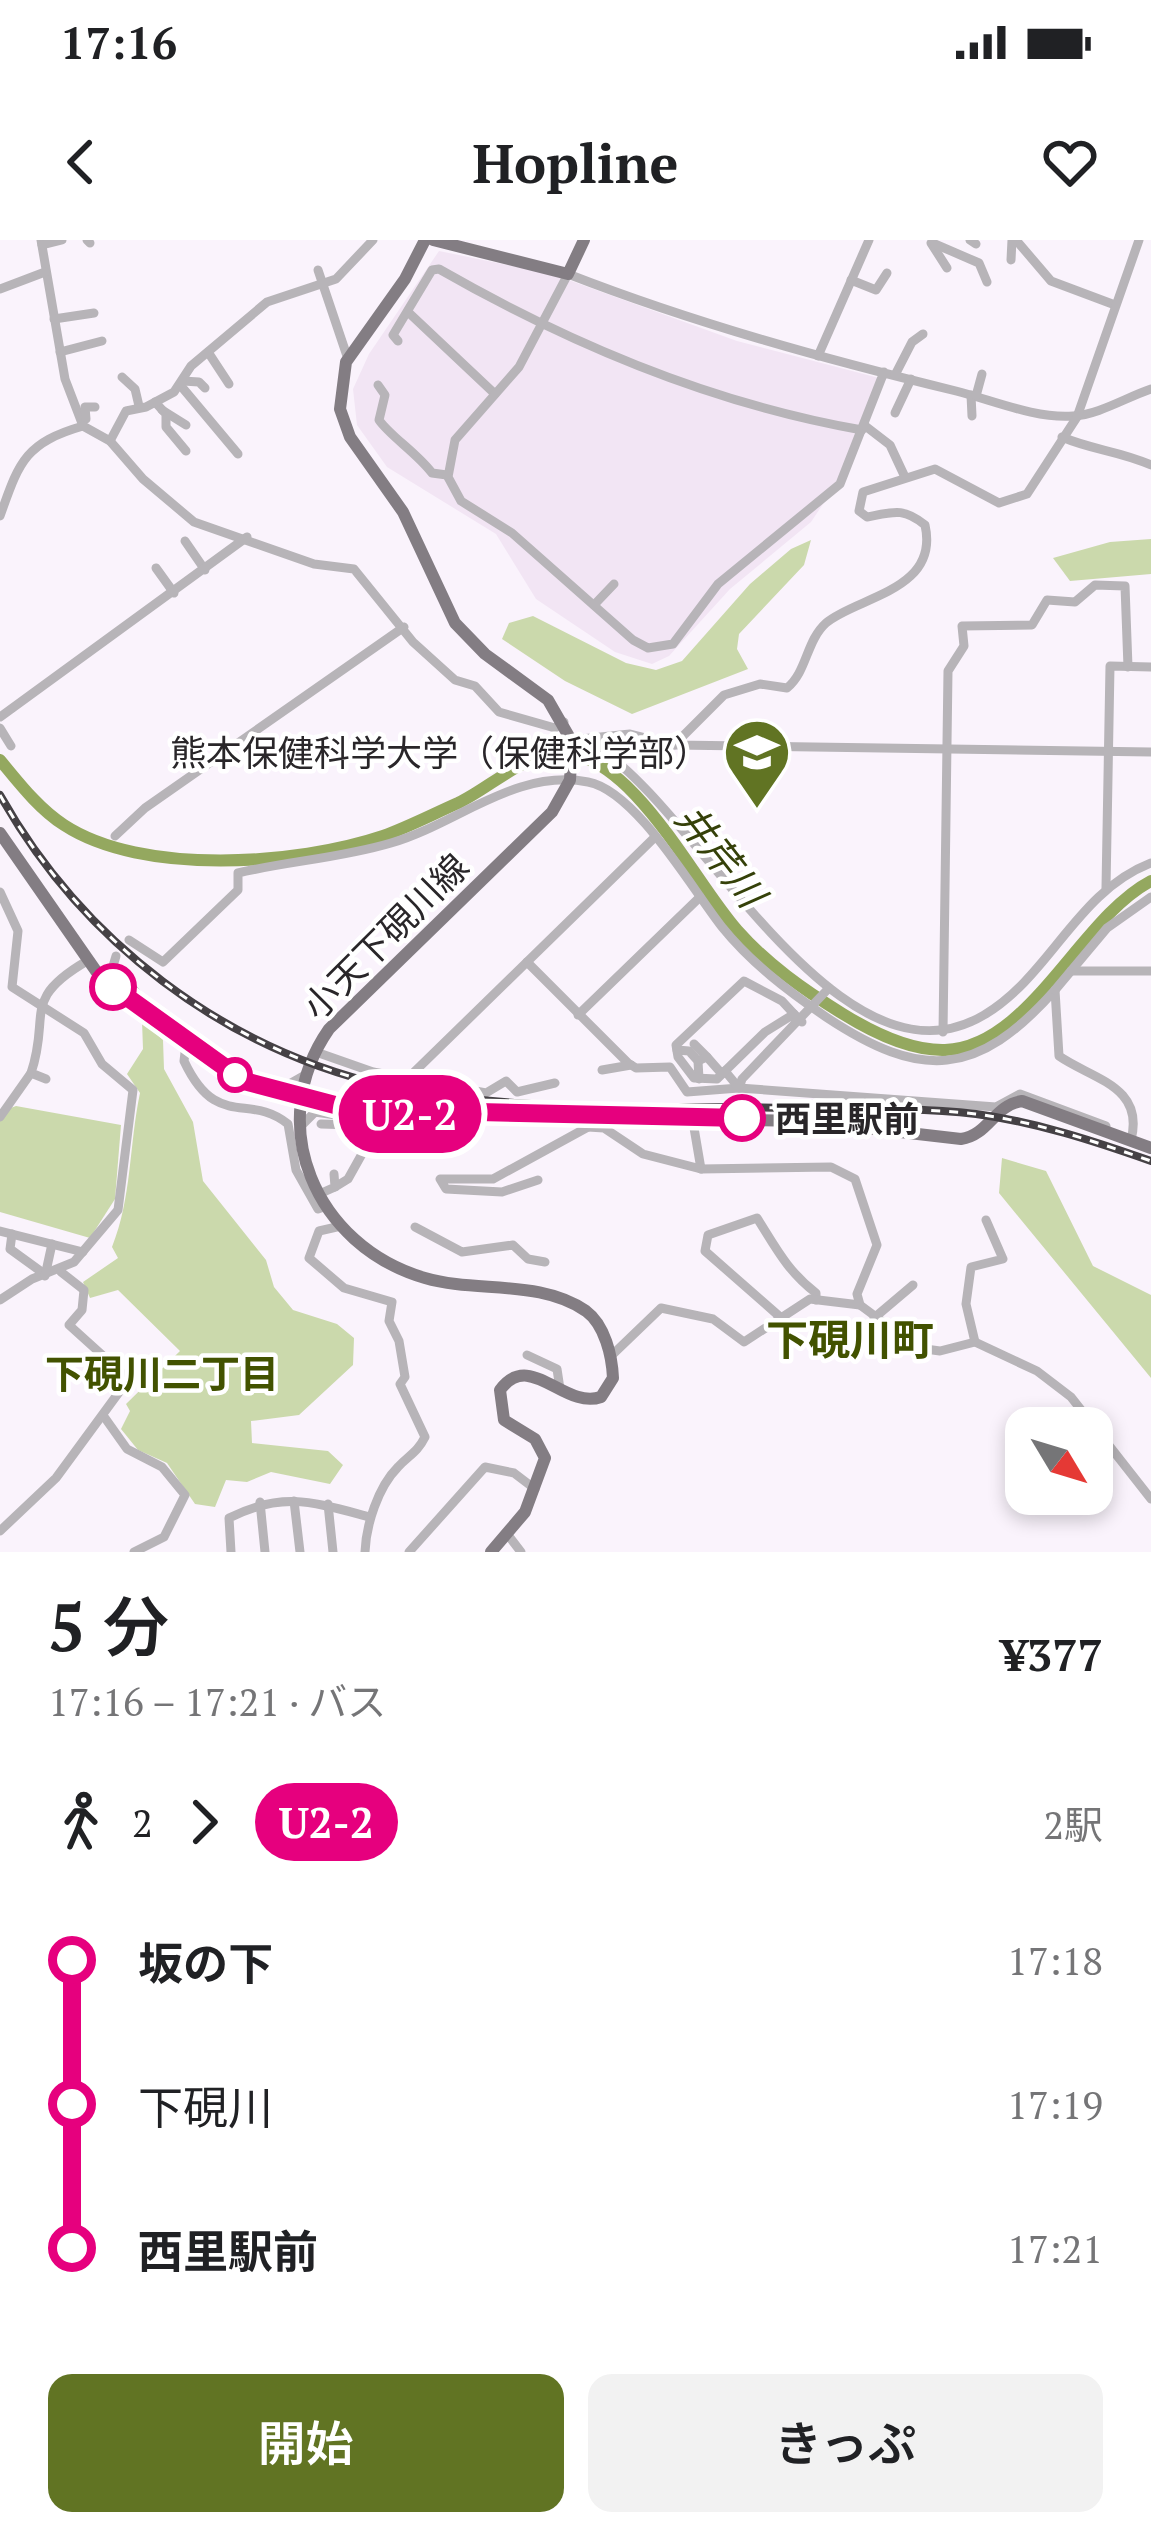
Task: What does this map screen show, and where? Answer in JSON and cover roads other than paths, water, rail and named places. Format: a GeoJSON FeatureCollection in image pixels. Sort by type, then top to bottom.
{"type":"FeatureCollection","features":[{"type":"Feature","properties":{"kind":"main road"},"geometry":{"type":"LineString","coordinates":[[571,778],[572,745],[564,722],[548,700],[468,638],[448,612],[403,512],[344,423],[338,391],[348,359],[429,240],[568,274],[584,240]]}},
{"type":"Feature","properties":{"kind":"main road","name":"小天下硯川線"},"geometry":{"type":"LineString","coordinates":[[571,778],[553,812],[342,1014],[316,1052],[299,1097],[301,1156],[341,1226],[382,1258],[419,1276],[526,1291],[573,1303],[592,1315],[610,1357]]}},
{"type":"Feature","properties":{"kind":"main road"},"geometry":{"type":"LineString","coordinates":[[0,833],[87,961],[186,1043],[244,1081],[299,1097],[404,1114],[586,1121],[692,1116],[805,1121],[969,1138],[983,1132],[1003,1108],[1022,1100],[1151,1148]]}},
{"type":"Feature","properties":{"kind":"main road"},"geometry":{"type":"LineString","coordinates":[[491,1552],[508,1535],[544,1466],[542,1446],[504,1420],[500,1390],[516,1375],[526,1374],[580,1398],[601,1397],[613,1378],[610,1357]]}},
{"type":"Feature","properties":{"kind":"street"},"geometry":{"type":"LineString","coordinates":[[62,240],[41,243],[65,376],[86,428],[110,441],[143,479],[194,522],[314,564],[354,569],[454,680],[475,686],[499,712],[555,728],[564,722]]}},
{"type":"Feature","properties":{"kind":"street"},"geometry":{"type":"LineString","coordinates":[[110,441],[123,414],[174,398],[208,352],[275,296],[336,279],[373,240]]}},
{"type":"Feature","properties":{"kind":"street"},"geometry":{"type":"LineString","coordinates":[[818,356],[869,240]]}},
{"type":"Feature","properties":{"kind":"street"},"geometry":{"type":"LineString","coordinates":[[1011,260],[1014,240]]}},
{"type":"Feature","properties":{"kind":"street"},"geometry":{"type":"LineString","coordinates":[[1014,240],[1051,281],[1115,305]]}},
{"type":"Feature","properties":{"kind":"street"},"geometry":{"type":"LineString","coordinates":[[674,745],[724,695],[760,684],[787,688],[822,626],[848,608],[886,597],[899,586],[926,548],[925,525],[909,512],[888,510],[867,517],[859,511],[857,499],[904,475],[934,469],[999,502],[1015,500],[1038,480],[1077,417],[1139,240]]}},
{"type":"Feature","properties":{"kind":"street"},"geometry":{"type":"LineString","coordinates":[[932,242],[947,268]]}},
{"type":"Feature","properties":{"kind":"street"},"geometry":{"type":"LineString","coordinates":[[932,242],[979,263],[987,282]]}},
{"type":"Feature","properties":{"kind":"street"},"geometry":{"type":"LineString","coordinates":[[398,341],[393,335],[429,274],[439,269],[576,342],[604,349],[732,407],[863,428],[890,445],[904,475]]}},
{"type":"Feature","properties":{"kind":"street"},"geometry":{"type":"LineString","coordinates":[[318,270],[348,359]]}},
{"type":"Feature","properties":{"kind":"street"},"geometry":{"type":"LineString","coordinates":[[0,289],[45,272]]}},
{"type":"Feature","properties":{"kind":"street"},"geometry":{"type":"LineString","coordinates":[[851,280],[877,290],[887,273]]}},
{"type":"Feature","properties":{"kind":"street"},"geometry":{"type":"LineString","coordinates":[[923,334],[911,342],[889,374],[840,484],[718,584],[673,644],[640,645],[541,558],[517,529],[502,526],[460,499],[447,476],[449,450],[514,373],[568,274],[818,356],[889,374],[911,380],[974,395],[1077,417],[1151,389]]}},
{"type":"Feature","properties":{"kind":"street"},"geometry":{"type":"LineString","coordinates":[[54,319],[94,313]]}},
{"type":"Feature","properties":{"kind":"street"},"geometry":{"type":"LineString","coordinates":[[409,313],[495,394]]}},
{"type":"Feature","properties":{"kind":"street"},"geometry":{"type":"LineString","coordinates":[[60,352],[102,341]]}},
{"type":"Feature","properties":{"kind":"street"},"geometry":{"type":"LineString","coordinates":[[597,362],[604,349]]}},
{"type":"Feature","properties":{"kind":"street"},"geometry":{"type":"LineString","coordinates":[[208,352],[229,384]]}},
{"type":"Feature","properties":{"kind":"street"},"geometry":{"type":"LineString","coordinates":[[65,376],[78,373]]}},
{"type":"Feature","properties":{"kind":"street"},"geometry":{"type":"LineString","coordinates":[[514,373],[524,381]]}},
{"type":"Feature","properties":{"kind":"street"},"geometry":{"type":"LineString","coordinates":[[972,416],[982,374]]}},
{"type":"Feature","properties":{"kind":"street"},"geometry":{"type":"LineString","coordinates":[[122,377],[135,389],[140,406]]}},
{"type":"Feature","properties":{"kind":"street"},"geometry":{"type":"LineString","coordinates":[[895,413],[911,380]]}},
{"type":"Feature","properties":{"kind":"street"},"geometry":{"type":"LineString","coordinates":[[182,383],[205,388]]}},
{"type":"Feature","properties":{"kind":"street"},"geometry":{"type":"LineString","coordinates":[[182,383],[238,454]]}},
{"type":"Feature","properties":{"kind":"street"},"geometry":{"type":"LineString","coordinates":[[379,385],[385,395],[379,420],[383,427],[409,443],[432,473],[447,476]]}},
{"type":"Feature","properties":{"kind":"street"},"geometry":{"type":"LineString","coordinates":[[114,403],[123,414]]}},
{"type":"Feature","properties":{"kind":"street"},"geometry":{"type":"LineString","coordinates":[[159,406],[186,424]]}},
{"type":"Feature","properties":{"kind":"street"},"geometry":{"type":"LineString","coordinates":[[159,406],[166,427],[186,451]]}},
{"type":"Feature","properties":{"kind":"street"},"geometry":{"type":"LineString","coordinates":[[86,428],[86,407],[95,407]]}},
{"type":"Feature","properties":{"kind":"street"},"geometry":{"type":"LineString","coordinates":[[214,423],[229,427]]}},
{"type":"Feature","properties":{"kind":"street"},"geometry":{"type":"LineString","coordinates":[[0,516],[15,470],[38,444],[86,428]]}},
{"type":"Feature","properties":{"kind":"street"},"geometry":{"type":"LineString","coordinates":[[1062,437],[1089,449],[1106,446],[1151,465]]}},
{"type":"Feature","properties":{"kind":"street"},"geometry":{"type":"LineString","coordinates":[[460,499],[472,487]]}},
{"type":"Feature","properties":{"kind":"street"},"geometry":{"type":"LineString","coordinates":[[502,526],[510,515]]}},
{"type":"Feature","properties":{"kind":"street"},"geometry":{"type":"LineString","coordinates":[[0,717],[247,537]]}},
{"type":"Feature","properties":{"kind":"street"},"geometry":{"type":"LineString","coordinates":[[185,541],[205,570]]}},
{"type":"Feature","properties":{"kind":"street"},"geometry":{"type":"LineString","coordinates":[[541,558],[552,547]]}},
{"type":"Feature","properties":{"kind":"street"},"geometry":{"type":"LineString","coordinates":[[156,568],[174,593]]}},
{"type":"Feature","properties":{"kind":"street"},"geometry":{"type":"LineString","coordinates":[[594,605],[614,584]]}},
{"type":"Feature","properties":{"kind":"street"},"geometry":{"type":"LineString","coordinates":[[943,1033],[948,671],[964,646],[962,626],[1032,625],[1047,600],[1075,602],[1095,585],[1125,586],[1128,668]]}},
{"type":"Feature","properties":{"kind":"street"},"geometry":{"type":"LineString","coordinates":[[115,836],[145,808],[404,627]]}},
{"type":"Feature","properties":{"kind":"street"},"geometry":{"type":"LineString","coordinates":[[1106,888],[1110,666],[1151,668]]}},
{"type":"Feature","properties":{"kind":"street"},"geometry":{"type":"LineString","coordinates":[[0,728],[11,746]]}},
{"type":"Feature","properties":{"kind":"street"},"geometry":{"type":"LineString","coordinates":[[572,745],[630,734],[674,745],[1151,752]]}},
{"type":"Feature","properties":{"kind":"street"},"geometry":{"type":"LineString","coordinates":[[597,737],[598,748],[658,798],[784,951],[878,1017],[909,1030],[943,1033],[1001,1002],[1106,888],[1151,863]]}},
{"type":"Feature","properties":{"kind":"street"},"geometry":{"type":"LineString","coordinates":[[129,940],[163,962],[238,890],[238,873],[388,844],[526,783],[571,778],[604,787],[654,838],[752,959],[815,1007],[884,1053],[944,1062],[999,1040],[1055,990],[1108,928],[1146,899]]}},
{"type":"Feature","properties":{"kind":"street"},"geometry":{"type":"LineString","coordinates":[[406,1080],[654,838]]}},
{"type":"Feature","properties":{"kind":"street"},"geometry":{"type":"LineString","coordinates":[[0,892],[18,931],[12,987],[84,1033],[102,1064],[134,1090],[118,1210],[61,1272],[44,1275],[0,1300]]}},
{"type":"Feature","properties":{"kind":"street"},"geometry":{"type":"LineString","coordinates":[[578,1015],[700,897]]}},
{"type":"Feature","properties":{"kind":"street"},"geometry":{"type":"LineString","coordinates":[[1113,918],[1146,899]]}},
{"type":"Feature","properties":{"kind":"street"},"geometry":{"type":"LineString","coordinates":[[116,956],[113,966],[151,1013],[212,1055],[258,1080],[286,1086],[307,1073]]}},
{"type":"Feature","properties":{"kind":"street"},"geometry":{"type":"LineString","coordinates":[[0,1117],[31,1073],[41,1004],[57,979],[87,961]]}},
{"type":"Feature","properties":{"kind":"street"},"geometry":{"type":"LineString","coordinates":[[527,962],[632,1065]]}},
{"type":"Feature","properties":{"kind":"street"},"geometry":{"type":"LineString","coordinates":[[1073,968],[1151,968]]}},
{"type":"Feature","properties":{"kind":"street"},"geometry":{"type":"LineString","coordinates":[[798,1018],[782,1001],[744,981],[686,1045],[689,1073],[699,1079],[724,1072],[765,1032],[798,1018],[815,1007],[828,989]]}},
{"type":"Feature","properties":{"kind":"street"},"geometry":{"type":"LineString","coordinates":[[1055,990],[1059,1056],[1123,1093],[1132,1138]]}},
{"type":"Feature","properties":{"kind":"street"},"geometry":{"type":"LineString","coordinates":[[739,1088],[798,1018]]}},
{"type":"Feature","properties":{"kind":"street"},"geometry":{"type":"LineString","coordinates":[[186,1043],[184,1061],[207,1096],[222,1106],[288,1124],[303,1186],[318,1209],[334,1181],[348,1179],[367,1144],[350,1140]]}},
{"type":"Feature","properties":{"kind":"street"},"geometry":{"type":"LineString","coordinates":[[686,1045],[739,1088]]}},
{"type":"Feature","properties":{"kind":"street"},"geometry":{"type":"LineString","coordinates":[[316,1052],[406,1080],[486,1093],[506,1082],[517,1092],[555,1083]]}},
{"type":"Feature","properties":{"kind":"street"},"geometry":{"type":"LineString","coordinates":[[699,1079],[702,1059]]}},
{"type":"Feature","properties":{"kind":"street"},"geometry":{"type":"LineString","coordinates":[[602,1070],[632,1065],[670,1067],[686,1092],[739,1088],[996,1108],[1019,1094],[1132,1138]]}},
{"type":"Feature","properties":{"kind":"street"},"geometry":{"type":"LineString","coordinates":[[31,1073],[46,1079]]}},
{"type":"Feature","properties":{"kind":"street"},"geometry":{"type":"LineString","coordinates":[[321,1124],[381,1126],[400,1121],[404,1114]]}},
{"type":"Feature","properties":{"kind":"street"},"geometry":{"type":"LineString","coordinates":[[321,1198],[303,1136],[306,1115],[378,1121],[381,1126]]}},
{"type":"Feature","properties":{"kind":"street"},"geometry":{"type":"LineString","coordinates":[[692,1116],[701,1169]]}},
{"type":"Feature","properties":{"kind":"street"},"geometry":{"type":"LineString","coordinates":[[528,1157],[521,1166],[538,1180],[502,1192],[441,1185],[440,1179],[493,1179],[528,1157],[586,1121],[643,1154],[701,1169],[847,1171],[863,1195],[877,1245],[857,1294],[860,1305],[918,1348],[940,1351],[975,1342],[1037,1371],[1071,1397],[1151,1499]]}},
{"type":"Feature","properties":{"kind":"street"},"geometry":{"type":"LineString","coordinates":[[779,1316],[705,1251],[708,1235],[757,1218],[780,1258],[816,1293],[816,1300]]}},
{"type":"Feature","properties":{"kind":"street"},"geometry":{"type":"LineString","coordinates":[[975,1342],[966,1304],[971,1267],[1003,1259],[986,1220]]}},
{"type":"Feature","properties":{"kind":"street"},"geometry":{"type":"LineString","coordinates":[[341,1226],[319,1231],[309,1258],[344,1288],[392,1302],[389,1321],[399,1341],[405,1377],[400,1384],[425,1437],[416,1455],[397,1468],[370,1516],[365,1552]]}},
{"type":"Feature","properties":{"kind":"street"},"geometry":{"type":"LineString","coordinates":[[415,1227],[462,1252],[513,1245],[527,1259],[545,1262]]}},
{"type":"Feature","properties":{"kind":"street"},"geometry":{"type":"LineString","coordinates":[[44,1275],[10,1250],[6,1232],[82,1252]]}},
{"type":"Feature","properties":{"kind":"street"},"geometry":{"type":"LineString","coordinates":[[44,1275],[52,1244]]}},
{"type":"Feature","properties":{"kind":"street"},"geometry":{"type":"LineString","coordinates":[[0,1531],[56,1478],[121,1396],[124,1376],[69,1325],[82,1310],[84,1289],[61,1272]]}},
{"type":"Feature","properties":{"kind":"street"},"geometry":{"type":"LineString","coordinates":[[874,1318],[913,1285]]}},
{"type":"Feature","properties":{"kind":"street"},"geometry":{"type":"LineString","coordinates":[[610,1357],[662,1308],[713,1319],[744,1342],[779,1316],[816,1300],[860,1305]]}},
{"type":"Feature","properties":{"kind":"street"},"geometry":{"type":"LineString","coordinates":[[527,1355],[557,1369],[560,1389]]}},
{"type":"Feature","properties":{"kind":"street"},"geometry":{"type":"LineString","coordinates":[[105,1418],[127,1449],[163,1467],[185,1495],[164,1537],[134,1552]]}},
{"type":"Feature","properties":{"kind":"street"},"geometry":{"type":"LineString","coordinates":[[410,1552],[485,1467],[514,1473],[536,1489]]}},
{"type":"Feature","properties":{"kind":"street"},"geometry":{"type":"LineString","coordinates":[[294,1501],[300,1552]]}},
{"type":"Feature","properties":{"kind":"street"},"geometry":{"type":"LineString","coordinates":[[231,1552],[229,1518],[260,1502],[328,1504],[370,1516]]}},
{"type":"Feature","properties":{"kind":"street"},"geometry":{"type":"LineString","coordinates":[[260,1502],[265,1552]]}},
{"type":"Feature","properties":{"kind":"street"},"geometry":{"type":"LineString","coordinates":[[328,1504],[333,1552]]}},
{"type":"Feature","properties":{"kind":"street"},"geometry":{"type":"LineString","coordinates":[[508,1535],[521,1552]]}},
{"type":"Feature","properties":{"kind":"waterway","name":"井芹川"},"geometry":{"type":"LineString","coordinates":[[0,760],[46,811],[97,841],[177,859],[220,860],[265,859],[348,846],[458,803],[536,758],[563,753],[589,759],[638,798],[720,909],[773,965],[866,1027],[931,1049],[975,1043],[1003,1028],[1125,899],[1151,881]]}},
{"type":"Feature","properties":{"kind":"railway"},"geometry":{"type":"LineString","coordinates":[[0,795],[33,848],[115,941],[214,1016],[327,1069],[434,1095],[534,1104],[976,1114],[1043,1127],[1151,1161]]}},
{"type":"Feature","properties":{"kind":"place","name":"熊本保健科学大学（保健科学部）"},"geometry":{"type":"Point","coordinates":[757,811]}},
{"type":"Feature","properties":{"kind":"place","name":"西里駅前"},"geometry":{"type":"Point","coordinates":[742,1118]}},
{"type":"Feature","properties":{"kind":"district","name":"下硯川町"},"geometry":{"type":"Point","coordinates":[850,1339]}},
{"type":"Feature","properties":{"kind":"district","name":"下硯川二丁目"},"geometry":{"type":"Point","coordinates":[162,1373]}}]}
